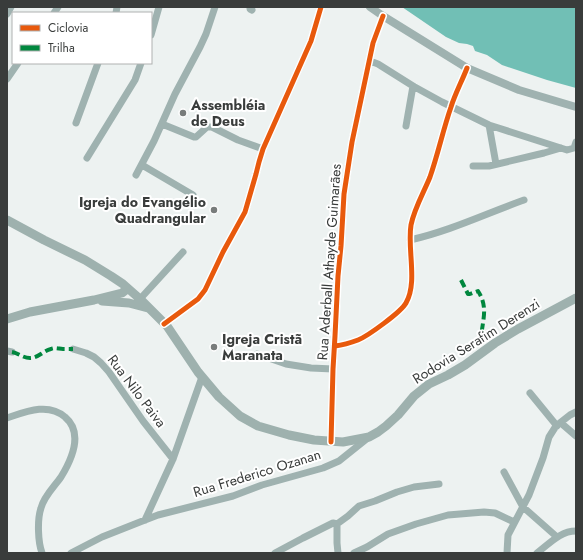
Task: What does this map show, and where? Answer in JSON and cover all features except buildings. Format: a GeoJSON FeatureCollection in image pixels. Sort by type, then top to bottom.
{"type":"FeatureCollection","features":[{"type":"Feature","properties":{"kind":"main road","name":"Rodovia Serafim Derenzi"},"geometry":{"type":"LineString","coordinates":[[7,220],[85,260],[111,276],[140,299],[164,324],[198,372],[219,397],[240,416],[258,426],[314,440],[343,442],[370,437],[394,419],[408,405],[414,396],[429,384],[465,365],[495,343],[518,329],[576,298]]}},
{"type":"Feature","properties":{"kind":"main road"},"geometry":{"type":"LineString","coordinates":[[7,319],[30,312],[122,293],[127,289]]}},
{"type":"Feature","properties":{"kind":"main road"},"geometry":{"type":"LineString","coordinates":[[94,300],[129,303],[149,308]]}},
{"type":"Feature","properties":{"kind":"street"},"geometry":{"type":"LineString","coordinates":[[7,14],[11,7]]}},
{"type":"Feature","properties":{"kind":"street"},"geometry":{"type":"LineString","coordinates":[[152,32],[159,7]]}},
{"type":"Feature","properties":{"kind":"street"},"geometry":{"type":"LineString","coordinates":[[136,175],[162,124],[175,94],[200,47],[206,34],[214,7]]}},
{"type":"Feature","properties":{"kind":"street"},"geometry":{"type":"LineString","coordinates":[[164,324],[198,299],[205,290],[220,257],[245,212],[263,149],[311,41],[321,7]]}},
{"type":"Feature","properties":{"kind":"street"},"geometry":{"type":"LineString","coordinates":[[370,7],[467,68],[519,90],[576,107]]}},
{"type":"Feature","properties":{"kind":"street","name":"Rua Aderball Athayde Guimarães"},"geometry":{"type":"LineString","coordinates":[[331,442],[333,369],[344,194],[351,148],[373,43],[383,16]]}},
{"type":"Feature","properties":{"kind":"street"},"geometry":{"type":"LineString","coordinates":[[370,61],[378,64],[413,86],[489,125],[567,150],[572,149],[576,142]]}},
{"type":"Feature","properties":{"kind":"street"},"geometry":{"type":"LineString","coordinates":[[7,79],[17,64]]}},
{"type":"Feature","properties":{"kind":"street"},"geometry":{"type":"LineString","coordinates":[[76,123],[98,64]]}},
{"type":"Feature","properties":{"kind":"street"},"geometry":{"type":"LineString","coordinates":[[87,158],[134,80],[141,64]]}},
{"type":"Feature","properties":{"kind":"street"},"geometry":{"type":"LineString","coordinates":[[335,346],[360,340],[381,325],[405,304],[410,294],[412,282],[410,240],[411,224],[429,178],[451,106],[467,68]]}},
{"type":"Feature","properties":{"kind":"street"},"geometry":{"type":"LineString","coordinates":[[406,126],[413,86]]}},
{"type":"Feature","properties":{"kind":"street"},"geometry":{"type":"LineString","coordinates":[[162,124],[194,137],[196,137],[207,127],[212,127],[238,140],[263,149]]}},
{"type":"Feature","properties":{"kind":"street"},"geometry":{"type":"LineString","coordinates":[[489,125],[493,165]]}},
{"type":"Feature","properties":{"kind":"street"},"geometry":{"type":"LineString","coordinates":[[473,166],[493,165],[544,154],[561,148]]}},
{"type":"Feature","properties":{"kind":"street"},"geometry":{"type":"LineString","coordinates":[[142,165],[194,195]]}},
{"type":"Feature","properties":{"kind":"street"},"geometry":{"type":"LineString","coordinates":[[410,240],[435,234],[461,225],[524,200]]}},
{"type":"Feature","properties":{"kind":"street"},"geometry":{"type":"LineString","coordinates":[[140,299],[183,252]]}},
{"type":"Feature","properties":{"kind":"street","name":"Rua Nilo Paiva"},"geometry":{"type":"LineString","coordinates":[[73,349],[90,355],[101,363],[173,459]]}},
{"type":"Feature","properties":{"kind":"street"},"geometry":{"type":"LineString","coordinates":[[257,354],[286,364],[311,368],[333,369]]}},
{"type":"Feature","properties":{"kind":"street"},"geometry":{"type":"LineString","coordinates":[[145,520],[173,459],[202,377]]}},
{"type":"Feature","properties":{"kind":"street"},"geometry":{"type":"LineString","coordinates":[[530,393],[559,424],[576,436]]}},
{"type":"Feature","properties":{"kind":"street"},"geometry":{"type":"LineString","coordinates":[[7,418],[36,409],[49,409],[60,412],[73,427],[75,434],[74,452],[61,476],[44,500],[40,510],[39,546],[42,553]]}},
{"type":"Feature","properties":{"kind":"street"},"geometry":{"type":"LineString","coordinates":[[507,553],[508,535],[523,507],[543,458],[549,437],[559,424],[576,412]]}},
{"type":"Feature","properties":{"kind":"street","name":"Rua Frederico Ozanan"},"geometry":{"type":"LineString","coordinates":[[73,553],[102,537],[145,520],[233,496],[322,468],[339,461],[370,437]]}},
{"type":"Feature","properties":{"kind":"street"},"geometry":{"type":"LineString","coordinates":[[504,472],[523,507],[557,537]]}},
{"type":"Feature","properties":{"kind":"street"},"geometry":{"type":"LineString","coordinates":[[275,553],[333,523],[337,524],[359,506],[414,487],[439,484]]}},
{"type":"Feature","properties":{"kind":"street"},"geometry":{"type":"LineString","coordinates":[[354,553],[388,534],[448,515],[484,512],[495,513],[514,522]]}},
{"type":"Feature","properties":{"kind":"street"},"geometry":{"type":"LineString","coordinates":[[337,524],[338,553]]}},
{"type":"Feature","properties":{"kind":"street"},"geometry":{"type":"LineString","coordinates":[[537,553],[557,537],[576,530]]}},
{"type":"Feature","properties":{"kind":"water"},"geometry":{"type":"Polygon","coordinates":[[[402,7],[576,7],[576,88],[502,65],[487,55],[475,51],[473,46],[459,43],[446,37],[402,7]]]}},
{"type":"Feature","properties":{"kind":"marked path"},"geometry":{"type":"LineString","coordinates":[[461,280],[468,294],[478,291],[481,297],[484,309],[481,339]]}},
{"type":"Feature","properties":{"kind":"marked path"},"geometry":{"type":"LineString","coordinates":[[12,352],[30,358],[36,357],[52,348],[73,349]]}},
{"type":"Feature","properties":{"kind":"cycle path"},"geometry":{"type":"LineString","coordinates":[[164,324],[198,299],[205,290],[223,252],[245,212],[263,149],[311,41],[321,7]]}},
{"type":"Feature","properties":{"kind":"cycle path"},"geometry":{"type":"LineString","coordinates":[[331,442],[333,369],[344,194],[352,142],[373,43],[383,16]]}},
{"type":"Feature","properties":{"kind":"cycle path"},"geometry":{"type":"LineString","coordinates":[[335,346],[363,338],[391,318],[406,303],[409,295],[412,275],[410,244],[412,219],[430,177],[445,124],[467,68]]}},
{"type":"Feature","properties":{"kind":"place","name":"Assembléia de Deus"},"geometry":{"type":"Point","coordinates":[183,113]}},
{"type":"Feature","properties":{"kind":"place","name":"Igreja do Evangélio Quadrangular"},"geometry":{"type":"Point","coordinates":[214,210]}},
{"type":"Feature","properties":{"kind":"place","name":"Igreja Cristã Maranata"},"geometry":{"type":"Point","coordinates":[214,347]}}]}
